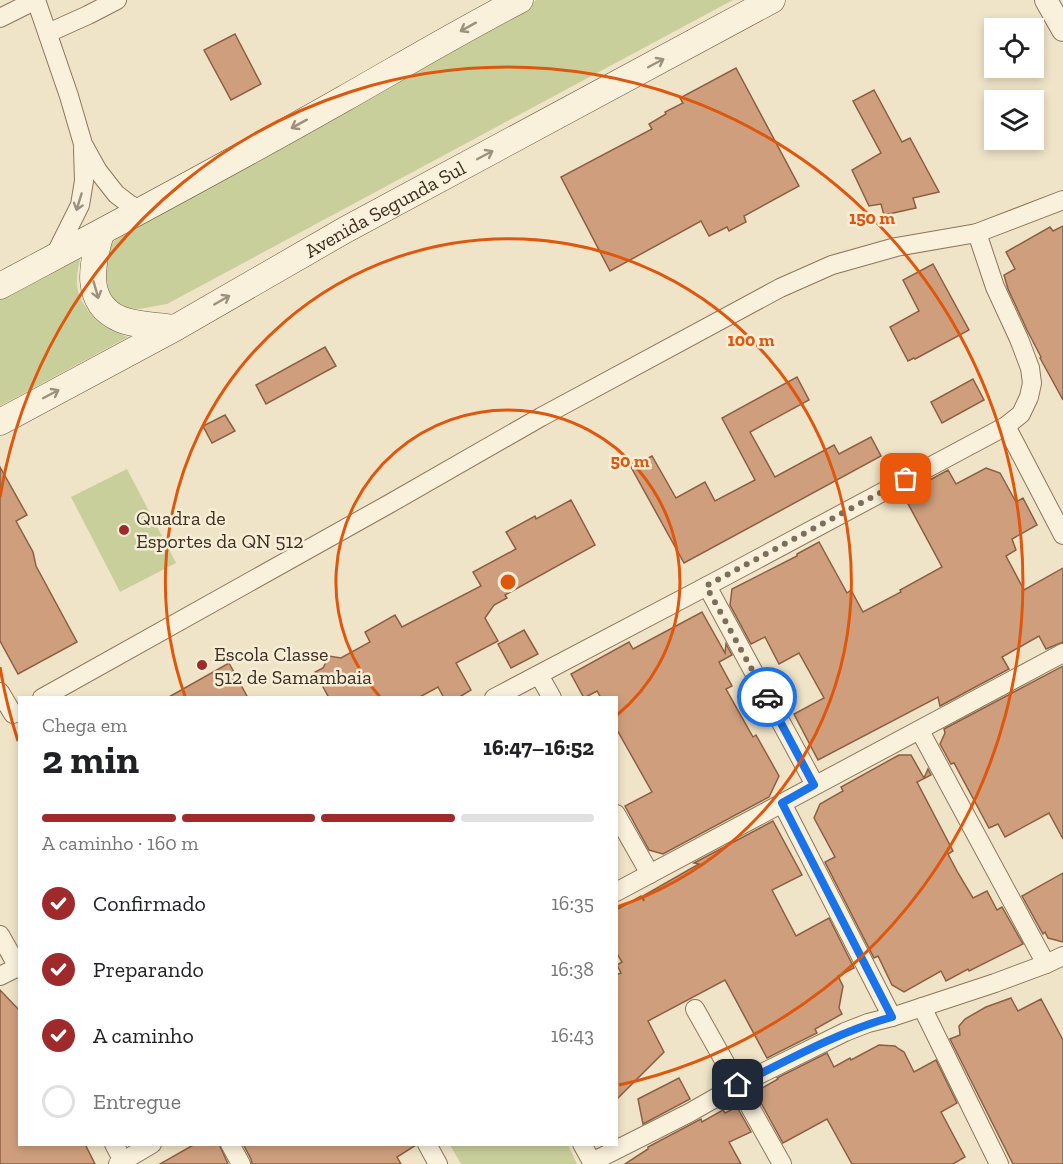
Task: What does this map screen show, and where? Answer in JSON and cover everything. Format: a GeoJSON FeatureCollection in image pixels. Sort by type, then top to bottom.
{"type":"FeatureCollection","features":[{"type":"Feature","properties":{"kind":"main road"},"geometry":{"type":"LineString","coordinates":[[0,286],[142,211],[346,98],[471,25],[520,0]]}},
{"type":"Feature","properties":{"kind":"main road","name":"Avenida Segunda Sul"},"geometry":{"type":"LineString","coordinates":[[0,422],[175,328],[345,230],[772,0]]}},
{"type":"Feature","properties":{"kind":"main road"},"geometry":{"type":"LineString","coordinates":[[101,233],[94,256],[93,276],[97,297],[103,308],[121,320],[175,328]]}},
{"type":"Feature","properties":{"kind":"street"},"geometry":{"type":"LineString","coordinates":[[0,18],[36,0],[83,144],[98,171],[116,194],[142,211]]}},
{"type":"Feature","properties":{"kind":"street"},"geometry":{"type":"LineString","coordinates":[[48,33],[117,0]]}},
{"type":"Feature","properties":{"kind":"street"},"geometry":{"type":"LineString","coordinates":[[1046,0],[1063,30]]}},
{"type":"Feature","properties":{"kind":"street"},"geometry":{"type":"LineString","coordinates":[[54,257],[80,205],[84,182],[83,144]]}},
{"type":"Feature","properties":{"kind":"street"},"geometry":{"type":"LineString","coordinates":[[46,696],[541,417],[780,288],[831,265],[896,247],[977,233],[1063,200]]}},
{"type":"Feature","properties":{"kind":"street"},"geometry":{"type":"LineString","coordinates":[[498,696],[1006,426],[1021,414],[1029,397],[1032,383],[1030,368],[995,287],[977,233]]}},
{"type":"Feature","properties":{"kind":"street"},"geometry":{"type":"LineString","coordinates":[[1006,426],[1063,535]]}},
{"type":"Feature","properties":{"kind":"street"},"geometry":{"type":"LineString","coordinates":[[706,586],[814,785]]}},
{"type":"Feature","properties":{"kind":"street"},"geometry":{"type":"LineString","coordinates":[[618,891],[1063,653]]}},
{"type":"Feature","properties":{"kind":"street"},"geometry":{"type":"LineString","coordinates":[[539,675],[551,696]]}},
{"type":"Feature","properties":{"kind":"street"},"geometry":{"type":"LineString","coordinates":[[0,692],[11,715]]}},
{"type":"Feature","properties":{"kind":"street"},"geometry":{"type":"LineString","coordinates":[[920,730],[1046,964]]}},
{"type":"Feature","properties":{"kind":"street"},"geometry":{"type":"LineString","coordinates":[[782,803],[892,1017]]}},
{"type":"Feature","properties":{"kind":"street"},"geometry":{"type":"LineString","coordinates":[[618,818],[650,874]]}},
{"type":"Feature","properties":{"kind":"street"},"geometry":{"type":"LineString","coordinates":[[0,935],[18,966]]}},
{"type":"Feature","properties":{"kind":"street"},"geometry":{"type":"LineString","coordinates":[[583,1146],[593,1163],[738,1085],[845,1032],[995,983],[1063,956]]}},
{"type":"Feature","properties":{"kind":"street"},"geometry":{"type":"LineString","coordinates":[[0,976],[18,968]]}},
{"type":"Feature","properties":{"kind":"street"},"geometry":{"type":"LineString","coordinates":[[922,1007],[999,1164]]}},
{"type":"Feature","properties":{"kind":"street"},"geometry":{"type":"LineString","coordinates":[[695,1009],[782,1164]]}},
{"type":"Feature","properties":{"kind":"street"},"geometry":{"type":"LineString","coordinates":[[115,1146],[121,1162],[149,1146]]}},
{"type":"Feature","properties":{"kind":"street"},"geometry":{"type":"LineString","coordinates":[[231,1146],[241,1164]]}},
{"type":"Feature","properties":{"kind":"street"},"geometry":{"type":"LineString","coordinates":[[428,1146],[438,1164]]}},
{"type":"Feature","properties":{"kind":"green space"},"geometry":{"type":"Polygon","coordinates":[[[537,0],[733,0],[167,304],[139,309],[119,307],[101,287],[103,248],[537,0]]]}},
{"type":"Feature","properties":{"kind":"green space"},"geometry":{"type":"Polygon","coordinates":[[[82,253],[77,286],[83,304],[103,324],[128,337],[0,406],[0,298],[82,253]]]}},
{"type":"Feature","properties":{"kind":"green space","name":"Quadra de Esportes da QN 512"},"geometry":{"type":"Polygon","coordinates":[[[127,469],[176,563],[120,592],[71,497],[127,469]]]}},
{"type":"Feature","properties":{"kind":"green space"},"geometry":{"type":"Polygon","coordinates":[[[451,1146],[568,1146],[577,1164],[461,1164],[451,1146]]]}},
{"type":"Feature","properties":{"kind":"building"},"geometry":{"type":"Polygon","coordinates":[[[235,34],[261,84],[231,100],[204,50],[235,34]]]}},
{"type":"Feature","properties":{"kind":"building"},"geometry":{"type":"Polygon","coordinates":[[[736,68],[799,186],[744,216],[746,222],[729,231],[727,227],[709,236],[701,221],[610,271],[561,177],[652,129],[649,124],[666,114],[665,112],[683,103],[680,98],[736,68]]]}},
{"type":"Feature","properties":{"kind":"building"},"geometry":{"type":"Polygon","coordinates":[[[874,90],[902,142],[910,138],[939,192],[913,198],[916,208],[884,215],[881,204],[869,206],[852,170],[881,153],[853,101],[874,90]]]}},
{"type":"Feature","properties":{"kind":"building"},"geometry":{"type":"Polygon","coordinates":[[[1063,226],[1063,400],[1040,358],[1008,289],[1004,275],[1015,269],[1006,252],[1050,227],[1053,231],[1063,226]]]}},
{"type":"Feature","properties":{"kind":"building"},"geometry":{"type":"Polygon","coordinates":[[[933,264],[969,330],[908,361],[890,327],[919,311],[903,280],[933,264]]]}},
{"type":"Feature","properties":{"kind":"building"},"geometry":{"type":"Polygon","coordinates":[[[325,347],[336,366],[266,404],[256,385],[325,347]]]}},
{"type":"Feature","properties":{"kind":"building"},"geometry":{"type":"Polygon","coordinates":[[[797,377],[809,400],[750,432],[775,477],[834,445],[839,454],[871,437],[881,456],[684,563],[631,467],[652,456],[676,498],[705,482],[715,501],[755,480],[722,418],[797,377]]]}},
{"type":"Feature","properties":{"kind":"building"},"geometry":{"type":"Polygon","coordinates":[[[973,379],[984,400],[942,423],[931,402],[973,379]]]}},
{"type":"Feature","properties":{"kind":"building"},"geometry":{"type":"Polygon","coordinates":[[[225,415],[235,431],[212,443],[203,426],[225,415]]]}},
{"type":"Feature","properties":{"kind":"building"},"geometry":{"type":"Polygon","coordinates":[[[0,467],[27,515],[16,521],[33,552],[36,566],[77,642],[18,674],[0,641],[0,467]]]}},
{"type":"Feature","properties":{"kind":"building"},"geometry":{"type":"Polygon","coordinates":[[[986,468],[1000,473],[1016,502],[1023,498],[1037,525],[1012,539],[1016,550],[1006,556],[1024,590],[1063,568],[1063,642],[1046,649],[1039,636],[1002,657],[1009,669],[940,706],[938,697],[818,760],[794,714],[824,698],[799,653],[779,664],[765,637],[751,644],[730,605],[732,589],[797,556],[819,542],[847,593],[851,590],[863,612],[942,567],[906,500],[929,488],[926,482],[948,470],[956,484],[986,468]]]}},
{"type":"Feature","properties":{"kind":"building"},"geometry":{"type":"Polygon","coordinates":[[[571,500],[595,545],[505,595],[507,598],[494,605],[485,618],[498,641],[456,663],[471,690],[461,696],[443,696],[438,687],[422,696],[328,696],[315,672],[323,668],[329,656],[341,658],[370,642],[365,632],[395,615],[402,627],[481,586],[473,572],[516,549],[506,532],[535,516],[536,519],[571,500]]]}},
{"type":"Feature","properties":{"kind":"building"},"geometry":{"type":"Polygon","coordinates":[[[702,612],[725,653],[726,644],[732,655],[719,662],[732,686],[726,689],[753,737],[756,735],[779,776],[769,797],[663,854],[649,850],[625,806],[652,792],[618,732],[618,696],[600,696],[597,691],[583,696],[571,674],[629,642],[633,649],[702,612]]]}},
{"type":"Feature","properties":{"kind":"building"},"geometry":{"type":"Polygon","coordinates":[[[524,630],[538,654],[511,668],[498,644],[524,630]]]}},
{"type":"Feature","properties":{"kind":"building"},"geometry":{"type":"Polygon","coordinates":[[[229,663],[247,696],[171,696],[229,663]]]}},
{"type":"Feature","properties":{"kind":"building"},"geometry":{"type":"Polygon","coordinates":[[[1063,666],[1063,839],[1049,813],[1005,837],[998,824],[989,828],[954,763],[951,764],[940,744],[945,733],[944,729],[1063,666]]]}},
{"type":"Feature","properties":{"kind":"building"},"geometry":{"type":"Polygon","coordinates":[[[899,755],[911,755],[924,778],[928,769],[931,775],[917,782],[953,851],[948,854],[973,898],[987,891],[997,910],[1002,907],[1023,944],[946,981],[941,971],[904,992],[892,985],[878,956],[874,958],[825,862],[835,857],[814,818],[820,804],[843,791],[841,787],[899,755]]]}},
{"type":"Feature","properties":{"kind":"building"},"geometry":{"type":"Polygon","coordinates":[[[773,821],[802,875],[772,890],[796,936],[829,918],[854,968],[838,976],[843,986],[839,1008],[842,1014],[815,1029],[817,1033],[767,1058],[725,980],[648,1021],[664,1052],[618,1098],[618,974],[621,973],[618,964],[622,962],[618,955],[618,909],[641,896],[644,901],[643,896],[699,864],[694,863],[773,821]]]}},
{"type":"Feature","properties":{"kind":"building"},"geometry":{"type":"Polygon","coordinates":[[[1063,873],[1063,942],[1048,938],[1045,932],[1043,934],[1022,896],[1063,873]]]}},
{"type":"Feature","properties":{"kind":"building"},"geometry":{"type":"Polygon","coordinates":[[[0,990],[18,1009],[18,1146],[86,1146],[95,1164],[0,1164],[0,990]]]}},
{"type":"Feature","properties":{"kind":"building"},"geometry":{"type":"Polygon","coordinates":[[[1011,998],[1018,1011],[1041,999],[1063,1040],[1063,1164],[1013,1164],[950,1039],[960,1035],[959,1026],[965,1019],[986,1007],[1011,998]]]}},
{"type":"Feature","properties":{"kind":"building"},"geometry":{"type":"Polygon","coordinates":[[[879,1045],[895,1046],[904,1052],[914,1072],[936,1060],[957,1103],[941,1112],[965,1157],[953,1164],[852,1164],[827,1119],[783,1143],[755,1092],[777,1078],[827,1053],[834,1067],[879,1045]]]}},
{"type":"Feature","properties":{"kind":"building"},"geometry":{"type":"Polygon","coordinates":[[[679,1078],[690,1099],[643,1124],[638,1099],[679,1078]]]}},
{"type":"Feature","properties":{"kind":"building"},"geometry":{"type":"Polygon","coordinates":[[[737,1107],[751,1132],[729,1142],[741,1164],[625,1164],[648,1147],[701,1119],[702,1122],[723,1110],[725,1113],[737,1107]]]}},
{"type":"Feature","properties":{"kind":"building"},"geometry":{"type":"Polygon","coordinates":[[[192,1146],[220,1146],[228,1164],[160,1164],[192,1146]]]}},
{"type":"Feature","properties":{"kind":"building"},"geometry":{"type":"Polygon","coordinates":[[[244,1146],[414,1146],[397,1157],[401,1164],[252,1164],[244,1146]]]}},
{"type":"Feature","properties":{"kind":"way so far"},"geometry":{"type":"LineString","coordinates":[[767,697],[706,586],[906,479]]}},
{"type":"Feature","properties":{"kind":"place","name":"Quadra de Esportes da QN 512"},"geometry":{"type":"Point","coordinates":[124,530]}},
{"type":"Feature","properties":{"kind":"place","name":"Escola Classe 512 de Samambaia"},"geometry":{"type":"Point","coordinates":[202,665]}},
{"type":"Feature","properties":{"kind":"route"},"geometry":{"type":"LineString","coordinates":[[738,1085],[845,1032],[892,1017],[782,803],[814,785],[767,697]]}}]}
